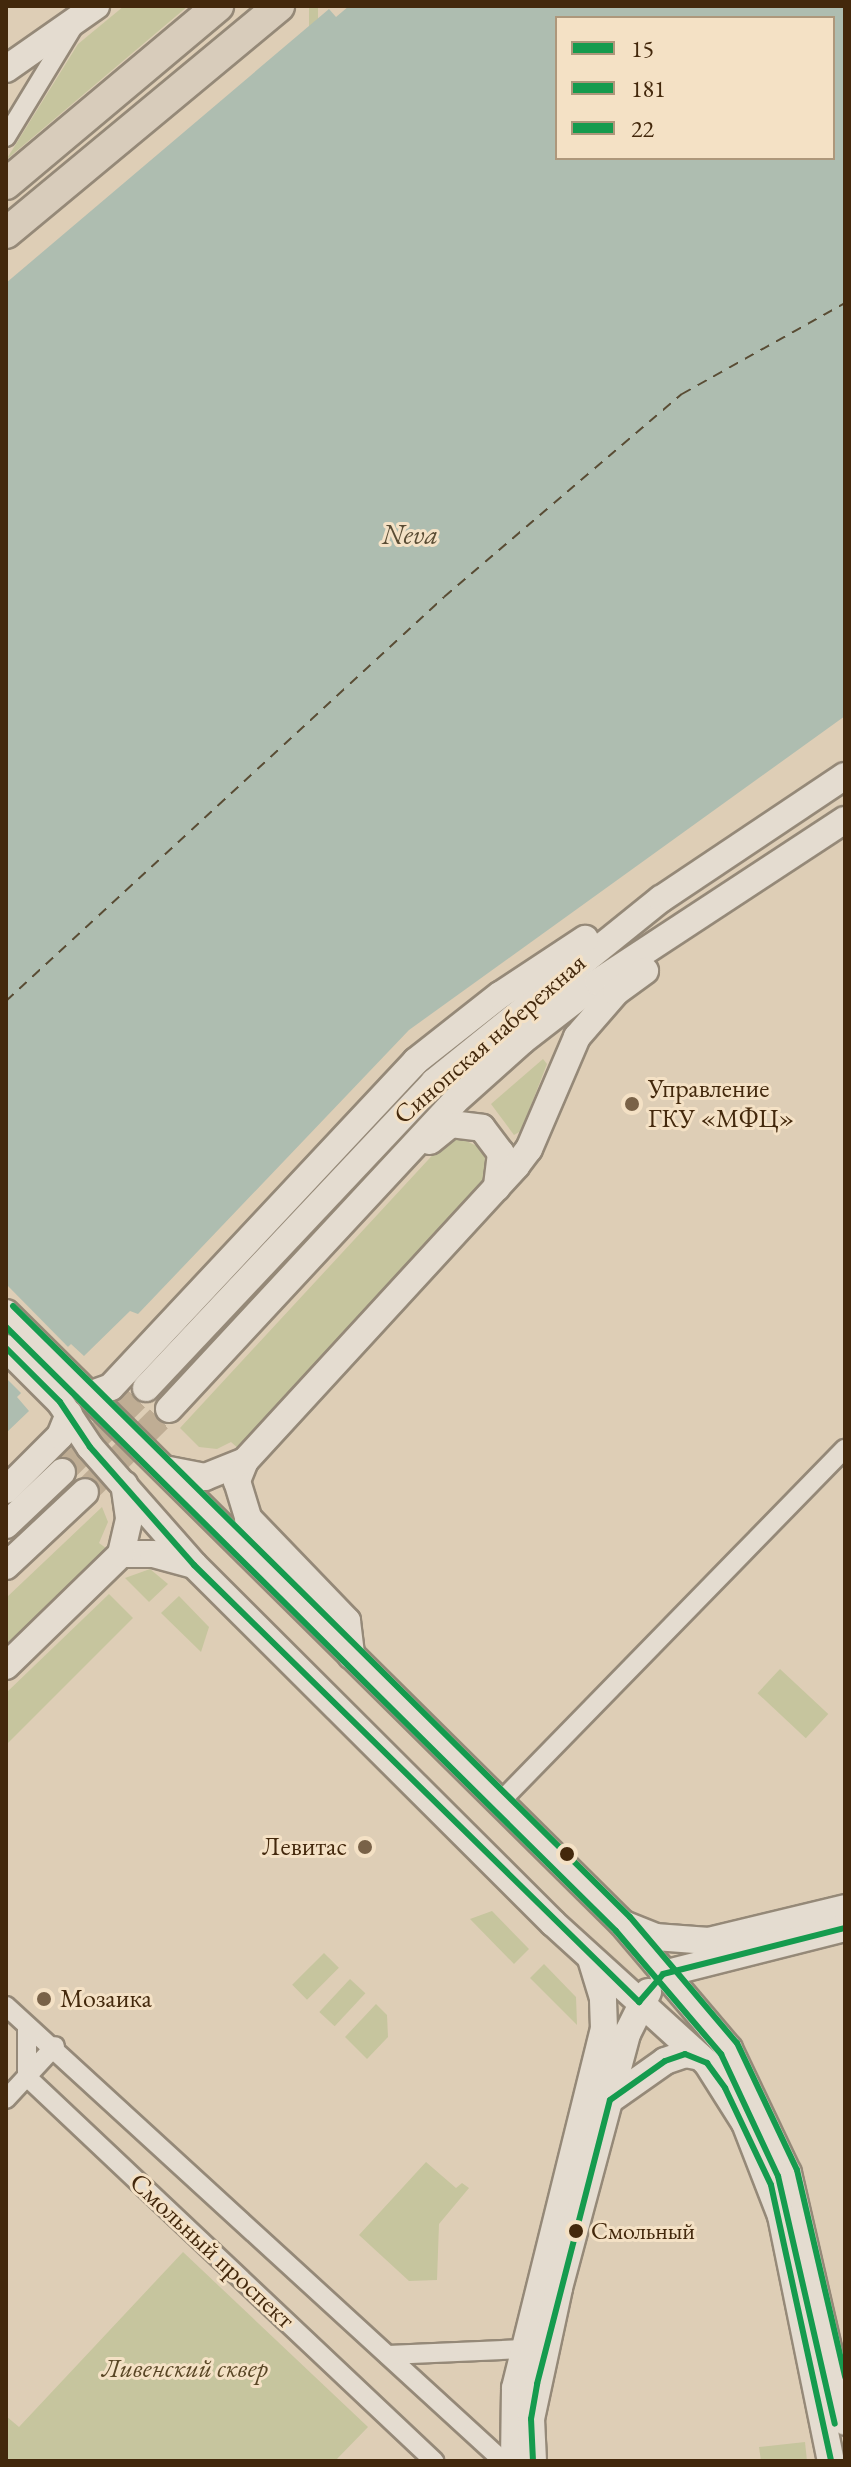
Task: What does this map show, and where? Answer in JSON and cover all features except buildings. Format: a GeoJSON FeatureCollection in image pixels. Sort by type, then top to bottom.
{"type":"FeatureCollection","features":[{"type":"Feature","properties":{"kind":"main road"},"geometry":{"type":"LineString","coordinates":[[6,69],[31,47],[74,25],[96,6]]}},
{"type":"Feature","properties":{"kind":"main road"},"geometry":{"type":"LineString","coordinates":[[6,184],[218,6]]}},
{"type":"Feature","properties":{"kind":"main road"},"geometry":{"type":"LineString","coordinates":[[6,233],[279,6]]}},
{"type":"Feature","properties":{"kind":"main road","name":"Синопская набережная"},"geometry":{"type":"LineString","coordinates":[[146,1388],[434,1082],[622,928],[845,776]]}},
{"type":"Feature","properties":{"kind":"main road","name":"Синопская набережная"},"geometry":{"type":"LineString","coordinates":[[169,1409],[455,1101],[522,1041],[598,982],[845,820]]}},
{"type":"Feature","properties":{"kind":"main road"},"geometry":{"type":"LineString","coordinates":[[344,1649],[347,1621],[248,1518],[237,1481],[245,1461],[497,1188],[529,1149],[577,1037],[616,992],[678,947],[698,918]]}},
{"type":"Feature","properties":{"kind":"main road"},"geometry":{"type":"LineString","coordinates":[[74,1399],[111,1387],[416,1061],[552,959],[591,936],[622,928]]}},
{"type":"Feature","properties":{"kind":"main road"},"geometry":{"type":"LineString","coordinates":[[388,1175],[410,1164],[439,1131],[451,1124],[468,1124],[482,1128],[501,1153],[497,1188]]}},
{"type":"Feature","properties":{"kind":"main road"},"geometry":{"type":"LineString","coordinates":[[6,1313],[74,1399],[123,1483],[194,1565],[591,1957],[700,2057],[745,2123],[826,2335],[831,2461]]}},
{"type":"Feature","properties":{"kind":"main road"},"geometry":{"type":"LineString","coordinates":[[6,1348],[164,1469],[623,1924],[729,2049],[769,2123],[800,2210],[845,2422]]}},
{"type":"Feature","properties":{"kind":"main road"},"geometry":{"type":"LineString","coordinates":[[6,1490],[60,1436],[74,1399]]}},
{"type":"Feature","properties":{"kind":"main road"},"geometry":{"type":"LineString","coordinates":[[164,1469],[205,1477],[245,1461]]}},
{"type":"Feature","properties":{"kind":"main road"},"geometry":{"type":"LineString","coordinates":[[6,1525],[62,1472]]}},
{"type":"Feature","properties":{"kind":"main road"},"geometry":{"type":"LineString","coordinates":[[6,1666],[121,1554],[129,1518],[123,1483]]}},
{"type":"Feature","properties":{"kind":"main road"},"geometry":{"type":"LineString","coordinates":[[6,1566],[85,1492]]}},
{"type":"Feature","properties":{"kind":"main road"},"geometry":{"type":"LineString","coordinates":[[121,1554],[153,1554],[194,1565]]}},
{"type":"Feature","properties":{"kind":"main road"},"geometry":{"type":"LineString","coordinates":[[305,1674],[344,1649]]}},
{"type":"Feature","properties":{"kind":"main road"},"geometry":{"type":"LineString","coordinates":[[623,1924],[655,1937],[709,1941],[845,1908]]}},
{"type":"Feature","properties":{"kind":"main road"},"geometry":{"type":"LineString","coordinates":[[533,2461],[531,2419],[537,2384],[610,2100],[639,2002],[663,1974],[845,1928]]}},
{"type":"Feature","properties":{"kind":"main road"},"geometry":{"type":"LineString","coordinates":[[514,2461],[512,2411],[523,2349],[604,2029],[603,1998],[591,1957]]}},
{"type":"Feature","properties":{"kind":"main road"},"geometry":{"type":"LineString","coordinates":[[610,2100],[665,2061],[685,2054],[700,2057]]}},
{"type":"Feature","properties":{"kind":"street"},"geometry":{"type":"LineString","coordinates":[[6,137],[74,25]]}},
{"type":"Feature","properties":{"kind":"street"},"geometry":{"type":"LineString","coordinates":[[499,1803],[845,1449]]}},
{"type":"Feature","properties":{"kind":"street","name":"Смольный проспект"},"geometry":{"type":"LineString","coordinates":[[6,2006],[55,2046],[503,2461]]}},
{"type":"Feature","properties":{"kind":"street"},"geometry":{"type":"LineString","coordinates":[[27,2026],[27,2077]]}},
{"type":"Feature","properties":{"kind":"street"},"geometry":{"type":"LineString","coordinates":[[6,2099],[55,2046]]}},
{"type":"Feature","properties":{"kind":"street","name":"Смольный проспект"},"geometry":{"type":"LineString","coordinates":[[27,2077],[434,2461]]}},
{"type":"Feature","properties":{"kind":"street"},"geometry":{"type":"LineString","coordinates":[[388,2355],[523,2349]]}},
{"type":"Feature","properties":{"kind":"green space"},"geometry":{"type":"Polygon","coordinates":[[[124,6],[188,6],[6,160],[78,44],[124,6]]]}},
{"type":"Feature","properties":{"kind":"green space"},"geometry":{"type":"Polygon","coordinates":[[[309,6],[318,6],[318,403],[309,403],[309,6]]]}},
{"type":"Feature","properties":{"kind":"green space"},"geometry":{"type":"Polygon","coordinates":[[[543,1059],[547,1064],[521,1131],[514,1135],[491,1104],[543,1059]]]}},
{"type":"Feature","properties":{"kind":"green space"},"geometry":{"type":"Polygon","coordinates":[[[458,1137],[483,1149],[489,1160],[487,1181],[240,1450],[231,1442],[217,1449],[199,1447],[180,1428],[440,1147],[458,1137]]]}},
{"type":"Feature","properties":{"kind":"green space"},"geometry":{"type":"Polygon","coordinates":[[[102,1507],[108,1522],[99,1543],[110,1551],[6,1652],[6,1598],[102,1507]]]}},
{"type":"Feature","properties":{"kind":"green space"},"geometry":{"type":"Polygon","coordinates":[[[150,1569],[168,1584],[149,1602],[125,1578],[150,1569]]]}},
{"type":"Feature","properties":{"kind":"green space"},"geometry":{"type":"Polygon","coordinates":[[[109,1594],[133,1618],[6,1745],[6,1693],[109,1594]]]}},
{"type":"Feature","properties":{"kind":"green space"},"geometry":{"type":"Polygon","coordinates":[[[179,1596],[209,1627],[201,1652],[161,1613],[179,1596]]]}},
{"type":"Feature","properties":{"kind":"green space"},"geometry":{"type":"Polygon","coordinates":[[[780,1669],[828,1714],[806,1738],[757,1693],[780,1669]]]}},
{"type":"Feature","properties":{"kind":"green space"},"geometry":{"type":"Polygon","coordinates":[[[492,1911],[529,1949],[514,1964],[470,1919],[492,1911]]]}},
{"type":"Feature","properties":{"kind":"green space"},"geometry":{"type":"Polygon","coordinates":[[[324,1953],[339,1968],[307,2000],[292,1985],[324,1953]]]}},
{"type":"Feature","properties":{"kind":"green space"},"geometry":{"type":"Polygon","coordinates":[[[544,1964],[576,1997],[577,2025],[530,1978],[544,1964]]]}},
{"type":"Feature","properties":{"kind":"green space"},"geometry":{"type":"Polygon","coordinates":[[[350,1979],[365,1993],[335,2026],[319,2012],[350,1979]]]}},
{"type":"Feature","properties":{"kind":"green space"},"geometry":{"type":"Polygon","coordinates":[[[376,2004],[387,2015],[388,2037],[367,2059],[345,2037],[376,2004]]]}},
{"type":"Feature","properties":{"kind":"green space"},"geometry":{"type":"Polygon","coordinates":[[[426,2162],[456,2188],[462,2183],[469,2188],[439,2224],[437,2280],[409,2281],[359,2235],[426,2162]]]}},
{"type":"Feature","properties":{"kind":"green space","name":"Ливенский сквер"},"geometry":{"type":"Polygon","coordinates":[[[183,2252],[368,2427],[335,2461],[6,2461],[6,2416],[19,2427],[183,2252]]]}},
{"type":"Feature","properties":{"kind":"green space"},"geometry":{"type":"Polygon","coordinates":[[[805,2442],[807,2461],[761,2461],[759,2447],[805,2442]]]}},
{"type":"Feature","properties":{"kind":"water","name":"Neva"},"geometry":{"type":"Polygon","coordinates":[[[349,6],[845,6],[845,716],[409,1030],[138,1314],[130,1311],[84,1356],[71,1344],[17,1397],[29,1411],[6,1433],[6,283],[329,9],[336,17],[349,6]]]}},
{"type":"Feature","properties":{"kind":"pier"},"geometry":{"type":"Polygon","coordinates":[[[6,1284],[71,1350],[24,1396],[6,1378],[6,1284]]]}},
{"type":"Feature","properties":{"kind":"ferry route"},"geometry":{"type":"LineString","coordinates":[[6,1001],[444,597],[682,394],[845,303]]}},
{"type":"Feature","properties":{"kind":"tunnel"},"geometry":{"type":"LineString","coordinates":[[62,1472],[146,1388]]}},
{"type":"Feature","properties":{"kind":"tunnel"},"geometry":{"type":"LineString","coordinates":[[85,1492],[169,1409]]}},
{"type":"Feature","properties":{"kind":"transit line","name":"22"},"geometry":{"type":"LineString","coordinates":[[13,1306],[630,1917],[737,2043],[797,2170],[845,2377]]}},
{"type":"Feature","properties":{"kind":"transit line","name":"181"},"geometry":{"type":"LineString","coordinates":[[6,1327],[616,1931],[721,2054],[778,2176],[835,2424]]}},
{"type":"Feature","properties":{"kind":"transit line","name":"15"},"geometry":{"type":"LineString","coordinates":[[6,1348],[60,1402],[90,1447],[194,1565],[639,2002],[663,1974],[845,1928]]}},
{"type":"Feature","properties":{"kind":"transit line","name":"15"},"geometry":{"type":"LineString","coordinates":[[533,2461],[531,2419],[537,2384],[610,2100],[665,2061],[685,2054],[707,2063],[725,2088],[771,2185],[831,2461]]}},
{"type":"Feature","properties":{"kind":"place","name":"Управление ГКУ «МФЦ»"},"geometry":{"type":"Point","coordinates":[632,1104]}},
{"type":"Feature","properties":{"kind":"place","name":"Левитас"},"geometry":{"type":"Point","coordinates":[365,1847]}},
{"type":"Feature","properties":{"kind":"place","name":"Мозаика"},"geometry":{"type":"Point","coordinates":[44,1999]}},
{"type":"Feature","properties":{"kind":"place","name":"Смольный"},"geometry":{"type":"Point","coordinates":[576,2231]}}]}
